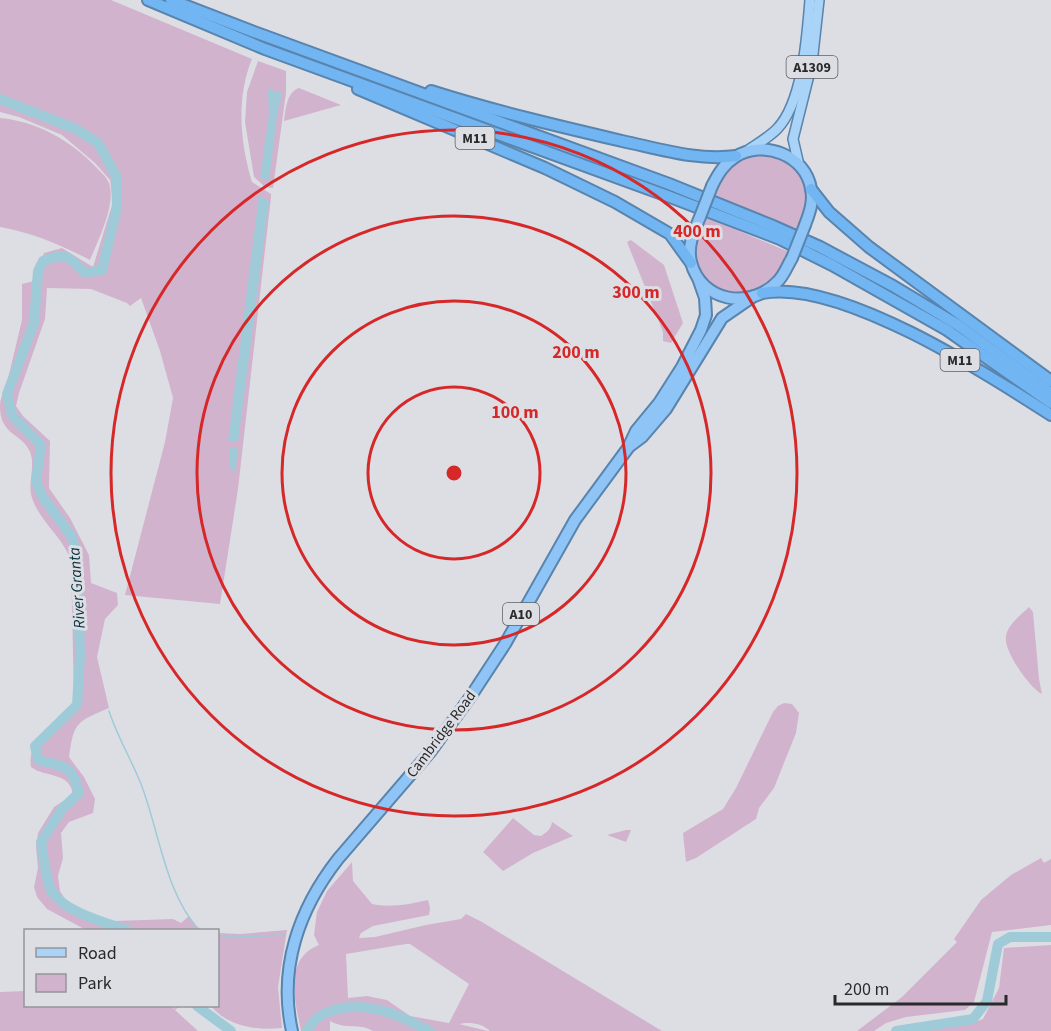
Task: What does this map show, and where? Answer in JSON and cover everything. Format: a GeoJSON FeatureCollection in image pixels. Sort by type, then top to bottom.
{"type":"FeatureCollection","features":[{"type":"Feature","properties":{"kind":"highway","name":"M11"},"geometry":{"type":"LineString","coordinates":[[148,0],[265,49],[642,186],[780,239],[832,265],[948,330],[1051,403]]}},
{"type":"Feature","properties":{"kind":"highway","name":"M11"},"geometry":{"type":"LineString","coordinates":[[171,0],[669,184],[773,226],[820,247],[893,286],[958,325],[1051,393]]}},
{"type":"Feature","properties":{"kind":"highway","name":"M11"},"geometry":{"type":"LineString","coordinates":[[335,74],[355,88],[535,164],[615,202],[670,234],[691,263]]}},
{"type":"Feature","properties":{"kind":"highway","name":"M11"},"geometry":{"type":"LineString","coordinates":[[381,79],[414,85],[557,126],[655,148],[708,158],[736,156]]}},
{"type":"Feature","properties":{"kind":"highway"},"geometry":{"type":"LineString","coordinates":[[757,149],[774,150],[790,157],[799,165],[812,189],[810,211],[805,225],[792,258],[779,281],[758,295],[740,299],[726,298],[713,293],[698,278],[691,263],[690,245],[712,186],[721,169],[736,156],[757,149]]}},
{"type":"Feature","properties":{"kind":"highway","name":"M11"},"geometry":{"type":"LineString","coordinates":[[812,189],[836,219],[868,247],[1051,381]]}},
{"type":"Feature","properties":{"kind":"highway","name":"Cambridge Road"},"geometry":{"type":"LineString","coordinates":[[291,1029],[287,989],[289,967],[301,920],[312,897],[338,859],[424,759],[471,696],[505,644],[575,520],[628,448],[636,431],[659,403],[676,376],[701,330],[707,308],[698,278]]}},
{"type":"Feature","properties":{"kind":"highway","name":"M11"},"geometry":{"type":"LineString","coordinates":[[758,295],[786,291],[806,294],[866,312],[948,353],[1051,415]]}},
{"type":"Feature","properties":{"kind":"highway","name":"Cambridge Road"},"geometry":{"type":"LineString","coordinates":[[628,448],[642,437],[666,409],[722,318],[758,295]]}},
{"type":"Feature","properties":{"kind":"main road","name":"A1309"},"geometry":{"type":"LineString","coordinates":[[747,151],[777,129],[789,112],[806,44],[810,0]]}},
{"type":"Feature","properties":{"kind":"main road","name":"A1309"},"geometry":{"type":"LineString","coordinates":[[799,165],[793,139],[812,63],[819,0]]}},
{"type":"Feature","properties":{"kind":"green space"},"geometry":{"type":"Polygon","coordinates":[[[0,0],[111,0],[252,59],[242,105],[245,151],[252,182],[271,194],[271,197],[238,489],[220,604],[125,595],[165,442],[173,398],[160,351],[141,298],[130,306],[91,289],[47,288],[45,319],[16,406],[23,416],[50,441],[49,488],[70,518],[89,555],[91,583],[117,593],[118,605],[105,619],[97,657],[109,708],[83,720],[78,725],[69,757],[84,777],[95,799],[93,813],[69,822],[61,833],[63,858],[58,876],[60,891],[65,899],[84,912],[114,921],[173,919],[181,923],[189,916],[197,927],[202,929],[84,929],[47,909],[37,897],[34,887],[38,868],[36,847],[38,833],[54,807],[73,795],[71,787],[62,778],[31,767],[31,756],[39,739],[74,701],[71,561],[63,544],[36,507],[30,487],[32,458],[30,452],[4,424],[0,403],[22,320],[22,284],[34,281],[44,253],[62,248],[93,267],[113,202],[110,180],[95,163],[62,135],[19,117],[0,112],[0,0]]]}},
{"type":"Feature","properties":{"kind":"green space"},"geometry":{"type":"Polygon","coordinates":[[[258,61],[286,71],[286,93],[273,188],[265,187],[254,177],[245,122],[247,92],[258,61]]]}},
{"type":"Feature","properties":{"kind":"green space"},"geometry":{"type":"Polygon","coordinates":[[[299,88],[341,105],[284,121],[289,97],[299,88]]]}},
{"type":"Feature","properties":{"kind":"green space"},"geometry":{"type":"Polygon","coordinates":[[[0,118],[27,123],[52,134],[76,149],[107,179],[111,199],[109,210],[90,260],[46,240],[0,227],[0,118]]]}},
{"type":"Feature","properties":{"kind":"green space"},"geometry":{"type":"Polygon","coordinates":[[[762,154],[788,164],[801,175],[805,183],[808,201],[798,233],[713,198],[721,179],[730,167],[742,159],[762,154]]]}},
{"type":"Feature","properties":{"kind":"green space"},"geometry":{"type":"Polygon","coordinates":[[[704,216],[789,252],[782,271],[754,293],[732,294],[712,285],[699,269],[695,259],[695,239],[704,216]]]}},
{"type":"Feature","properties":{"kind":"green space"},"geometry":{"type":"Polygon","coordinates":[[[631,240],[664,265],[683,323],[671,343],[663,341],[663,332],[627,242],[631,240]]]}},
{"type":"Feature","properties":{"kind":"green space"},"geometry":{"type":"Polygon","coordinates":[[[1029,607],[1033,612],[1042,694],[1031,685],[1018,668],[1006,642],[1009,628],[1029,607]]]}},
{"type":"Feature","properties":{"kind":"green space"},"geometry":{"type":"Polygon","coordinates":[[[784,703],[792,704],[799,713],[796,733],[774,788],[759,808],[756,819],[696,858],[686,862],[683,833],[723,809],[736,788],[773,712],[784,703]]]}},
{"type":"Feature","properties":{"kind":"green space"},"geometry":{"type":"Polygon","coordinates":[[[513,818],[534,835],[543,835],[552,822],[573,836],[533,853],[503,871],[483,852],[513,818]]]}},
{"type":"Feature","properties":{"kind":"green space"},"geometry":{"type":"Polygon","coordinates":[[[631,830],[626,842],[607,835],[631,830]]]}},
{"type":"Feature","properties":{"kind":"green space"},"geometry":{"type":"Polygon","coordinates":[[[1041,858],[1044,863],[1051,859],[1051,925],[992,932],[974,1002],[965,1010],[906,1017],[886,1023],[874,1031],[857,1031],[902,997],[957,942],[954,939],[981,900],[1011,875],[1041,858]]]}},
{"type":"Feature","properties":{"kind":"green space"},"geometry":{"type":"Polygon","coordinates":[[[352,862],[353,881],[372,904],[393,906],[428,900],[430,908],[429,915],[373,926],[361,933],[359,938],[375,937],[461,919],[466,914],[662,1031],[490,1031],[479,1025],[467,1023],[459,1024],[488,1031],[373,1031],[362,1027],[342,1026],[330,1021],[330,1031],[301,1031],[296,1007],[294,982],[296,970],[300,960],[308,951],[319,945],[314,935],[317,912],[327,891],[352,862]],[[410,944],[346,954],[348,998],[367,996],[387,1000],[410,1016],[449,1023],[469,984],[410,944]]]}},
{"type":"Feature","properties":{"kind":"green space"},"geometry":{"type":"Polygon","coordinates":[[[287,930],[278,987],[282,1028],[263,1029],[243,1026],[225,1018],[212,1007],[219,1007],[219,933],[240,934],[287,930]]]}},
{"type":"Feature","properties":{"kind":"green space"},"geometry":{"type":"Polygon","coordinates":[[[1051,945],[1051,1031],[912,1031],[966,1025],[983,1019],[999,988],[1004,948],[1051,945]]]}},
{"type":"Feature","properties":{"kind":"green space"},"geometry":{"type":"Polygon","coordinates":[[[24,991],[24,1007],[171,1007],[174,1009],[179,1007],[175,1010],[198,1031],[0,1031],[0,992],[24,991]]]}},
{"type":"Feature","properties":{"kind":"water"},"geometry":{"type":"Polygon","coordinates":[[[268,89],[282,93],[269,180],[260,178],[269,115],[268,89]]]}},
{"type":"Feature","properties":{"kind":"water"},"geometry":{"type":"Polygon","coordinates":[[[259,195],[269,201],[238,442],[228,442],[259,195]]]}},
{"type":"Feature","properties":{"kind":"water"},"geometry":{"type":"Polygon","coordinates":[[[229,448],[238,448],[235,472],[229,467],[229,448]]]}},
{"type":"Feature","properties":{"kind":"waterway","name":"River Granta"},"geometry":{"type":"LineString","coordinates":[[0,99],[76,129],[98,143],[116,176],[117,207],[102,270],[85,273],[63,256],[43,261],[38,271],[34,323],[7,394],[12,415],[41,445],[36,481],[42,496],[72,537],[77,555],[80,655],[77,705],[35,746],[38,760],[66,768],[70,772],[79,793],[62,809],[41,842],[47,877],[55,896],[73,910],[124,929]]}},
{"type":"Feature","properties":{"kind":"waterway"},"geometry":{"type":"LineString","coordinates":[[109,711],[141,784],[170,880],[187,915],[198,929]]}},
{"type":"Feature","properties":{"kind":"waterway"},"geometry":{"type":"LineString","coordinates":[[219,935],[234,937],[284,935]]}},
{"type":"Feature","properties":{"kind":"waterway","name":"River Granta"},"geometry":{"type":"LineString","coordinates":[[896,1031],[973,1019],[987,1001],[998,944],[1010,937],[1051,937]]}},
{"type":"Feature","properties":{"kind":"waterway","name":"River Granta"},"geometry":{"type":"LineString","coordinates":[[198,1007],[231,1031]]}},
{"type":"Feature","properties":{"kind":"waterway","name":"River Granta"},"geometry":{"type":"LineString","coordinates":[[307,1031],[322,1015],[342,1008],[354,1007],[377,1009],[393,1014],[430,1031]]}}]}
